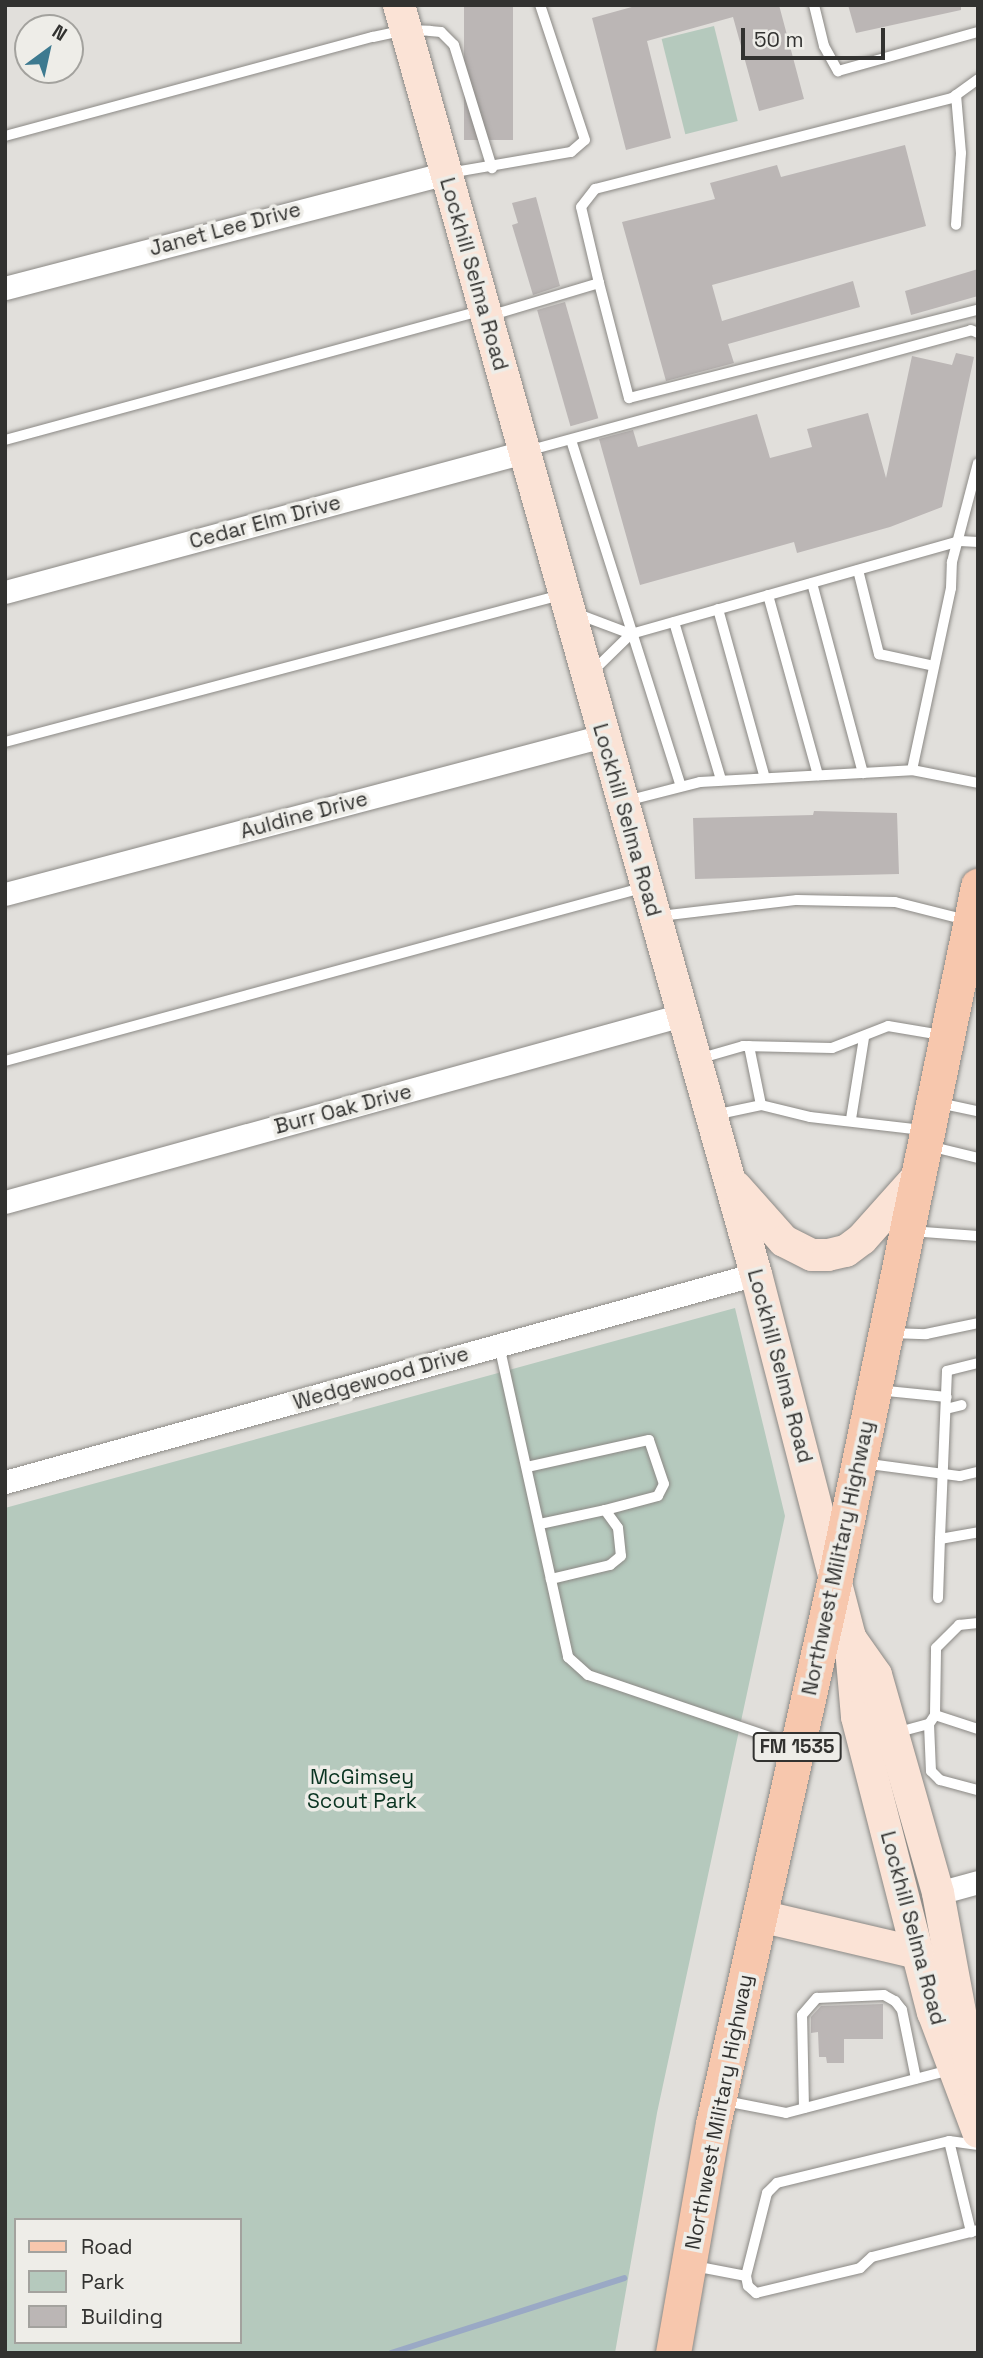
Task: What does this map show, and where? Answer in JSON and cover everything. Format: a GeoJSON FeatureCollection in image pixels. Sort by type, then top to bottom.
{"type":"FeatureCollection","features":[{"type":"Feature","properties":{"kind":"main road","name":"Lockhill Selma Road"},"geometry":{"type":"LineString","coordinates":[[402,18],[756,1274],[850,1637],[857,1717],[918,1954],[954,2069],[964,2137]]}},
{"type":"Feature","properties":{"kind":"main road","name":"Northwest Military Highway"},"geometry":{"type":"LineString","coordinates":[[673,2353],[718,2100],[835,1578],[947,1036],[964,978],[978,886]]}},
{"type":"Feature","properties":{"kind":"main road"},"geometry":{"type":"LineString","coordinates":[[728,1177],[784,1241],[811,1255],[828,1255],[846,1251],[862,1239],[927,1138]]}},
{"type":"Feature","properties":{"kind":"main road","name":"Lockhill Selma Road"},"geometry":{"type":"LineString","coordinates":[[850,1637],[876,1675],[938,1893],[972,2039],[978,2112]]}},
{"type":"Feature","properties":{"kind":"main road"},"geometry":{"type":"LineString","coordinates":[[882,1815],[898,1833],[917,1883],[938,1893]]}},
{"type":"Feature","properties":{"kind":"main road"},"geometry":{"type":"LineString","coordinates":[[760,1916],[918,1954]]}},
{"type":"Feature","properties":{"kind":"street","name":"Janet Lee Drive"},"geometry":{"type":"LineString","coordinates":[[5,288],[445,173]]}},
{"type":"Feature","properties":{"kind":"street","name":"Cedar Elm Drive"},"geometry":{"type":"LineString","coordinates":[[5,592],[524,452]]}},
{"type":"Feature","properties":{"kind":"street","name":"Auldine Drive"},"geometry":{"type":"LineString","coordinates":[[5,894],[603,736]]}},
{"type":"Feature","properties":{"kind":"street","name":"Burr Oak Drive"},"geometry":{"type":"LineString","coordinates":[[5,1202],[682,1016]]}},
{"type":"Feature","properties":{"kind":"street","name":"Wedgewood Drive"},"geometry":{"type":"LineString","coordinates":[[5,1482],[756,1274]]}},
{"type":"Feature","properties":{"kind":"street"},"geometry":{"type":"LineString","coordinates":[[938,1893],[978,1882]]}},
{"type":"Feature","properties":{"kind":"lane"},"geometry":{"type":"LineString","coordinates":[[445,173],[492,168],[571,152],[585,140],[540,5]]}},
{"type":"Feature","properties":{"kind":"lane"},"geometry":{"type":"LineString","coordinates":[[814,5],[824,46],[838,71],[978,32]]}},
{"type":"Feature","properties":{"kind":"lane"},"geometry":{"type":"LineString","coordinates":[[5,136],[402,18],[441,32],[454,45],[492,168]]}},
{"type":"Feature","properties":{"kind":"lane"},"geometry":{"type":"LineString","coordinates":[[978,79],[956,95],[595,189],[581,208],[629,398],[978,310]]}},
{"type":"Feature","properties":{"kind":"lane"},"geometry":{"type":"LineString","coordinates":[[956,95],[961,153],[956,225]]}},
{"type":"Feature","properties":{"kind":"lane"},"geometry":{"type":"LineString","coordinates":[[5,440],[598,283]]}},
{"type":"Feature","properties":{"kind":"lane"},"geometry":{"type":"LineString","coordinates":[[524,452],[971,330],[978,333]]}},
{"type":"Feature","properties":{"kind":"lane"},"geometry":{"type":"LineString","coordinates":[[571,440],[681,786]]}},
{"type":"Feature","properties":{"kind":"lane"},"geometry":{"type":"LineString","coordinates":[[912,770],[951,588],[952,562],[960,541],[978,463]]}},
{"type":"Feature","properties":{"kind":"lane"},"geometry":{"type":"LineString","coordinates":[[587,677],[631,634],[960,541],[978,542]]}},
{"type":"Feature","properties":{"kind":"lane"},"geometry":{"type":"LineString","coordinates":[[858,570],[880,654],[934,666]]}},
{"type":"Feature","properties":{"kind":"lane"},"geometry":{"type":"LineString","coordinates":[[812,583],[863,773]]}},
{"type":"Feature","properties":{"kind":"lane"},"geometry":{"type":"LineString","coordinates":[[768,595],[818,775]]}},
{"type":"Feature","properties":{"kind":"lane"},"geometry":{"type":"LineString","coordinates":[[5,742],[566,602],[631,634]]}},
{"type":"Feature","properties":{"kind":"lane"},"geometry":{"type":"LineString","coordinates":[[718,609],[765,778]]}},
{"type":"Feature","properties":{"kind":"lane"},"geometry":{"type":"LineString","coordinates":[[674,622],[722,780]]}},
{"type":"Feature","properties":{"kind":"lane"},"geometry":{"type":"LineString","coordinates":[[622,802],[681,786],[722,780],[912,770],[978,783]]}},
{"type":"Feature","properties":{"kind":"lane"},"geometry":{"type":"LineString","coordinates":[[5,1061],[649,902],[895,902],[971,921]]}},
{"type":"Feature","properties":{"kind":"lane"},"geometry":{"type":"LineString","coordinates":[[694,1060],[749,1046],[832,1048],[888,1027],[947,1036]]}},
{"type":"Feature","properties":{"kind":"lane"},"geometry":{"type":"LineString","coordinates":[[851,1119],[864,1038]]}},
{"type":"Feature","properties":{"kind":"lane"},"geometry":{"type":"LineString","coordinates":[[749,1046],[761,1105]]}},
{"type":"Feature","properties":{"kind":"lane"},"geometry":{"type":"LineString","coordinates":[[710,1116],[761,1105],[810,1117],[851,1119],[927,1138],[978,1157]]}},
{"type":"Feature","properties":{"kind":"lane"},"geometry":{"type":"LineString","coordinates":[[927,1138],[978,1111]]}},
{"type":"Feature","properties":{"kind":"lane"},"geometry":{"type":"LineString","coordinates":[[908,1231],[978,1236]]}},
{"type":"Feature","properties":{"kind":"lane"},"geometry":{"type":"LineString","coordinates":[[886,1333],[926,1334],[978,1322]]}},
{"type":"Feature","properties":{"kind":"lane"},"geometry":{"type":"LineString","coordinates":[[499,1345],[568,1657],[588,1675],[797,1746]]}},
{"type":"Feature","properties":{"kind":"lane"},"geometry":{"type":"LineString","coordinates":[[938,1598],[947,1371],[978,1363]]}},
{"type":"Feature","properties":{"kind":"lane"},"geometry":{"type":"LineString","coordinates":[[874,1390],[962,1405]]}},
{"type":"Feature","properties":{"kind":"lane"},"geometry":{"type":"LineString","coordinates":[[527,1467],[649,1440],[664,1484],[658,1496],[540,1524]]}},
{"type":"Feature","properties":{"kind":"lane"},"geometry":{"type":"LineString","coordinates":[[859,1463],[943,1475],[978,1472]]}},
{"type":"Feature","properties":{"kind":"lane"},"geometry":{"type":"LineString","coordinates":[[551,1579],[610,1565],[621,1556],[618,1528],[605,1510]]}},
{"type":"Feature","properties":{"kind":"lane"},"geometry":{"type":"LineString","coordinates":[[940,1539],[978,1532]]}},
{"type":"Feature","properties":{"kind":"lane"},"geometry":{"type":"LineString","coordinates":[[978,1623],[959,1625],[936,1648],[930,1771],[940,1780],[978,1790]]}},
{"type":"Feature","properties":{"kind":"lane"},"geometry":{"type":"LineString","coordinates":[[892,1734],[932,1720],[978,1729]]}},
{"type":"Feature","properties":{"kind":"lane"},"geometry":{"type":"LineString","coordinates":[[804,2108],[802,2015],[817,1998],[884,1996],[895,2001],[902,2010],[915,2079]]}},
{"type":"Feature","properties":{"kind":"lane"},"geometry":{"type":"LineString","coordinates":[[718,2100],[786,2113],[954,2069]]}},
{"type":"Feature","properties":{"kind":"lane"},"geometry":{"type":"LineString","coordinates":[[964,2137],[974,2231],[872,2257],[860,2268],[755,2293],[746,2276],[767,2193],[777,2183],[964,2137],[978,2145]]}},
{"type":"Feature","properties":{"kind":"lane"},"geometry":{"type":"LineString","coordinates":[[688,2264],[746,2276]]}},
{"type":"Feature","properties":{"kind":"green space"},"geometry":{"type":"Polygon","coordinates":[[[714,26],[738,121],[685,134],[662,39],[714,26]]]}},
{"type":"Feature","properties":{"kind":"green space","name":"McGimsey Scout Park"},"geometry":{"type":"Polygon","coordinates":[[[735,1308],[785,1516],[657,2113],[615,2353],[5,2353],[5,1508],[735,1308]]]}},
{"type":"Feature","properties":{"kind":"building"},"geometry":{"type":"Polygon","coordinates":[[[464,5],[513,5],[513,140],[464,140],[464,5]]]}},
{"type":"Feature","properties":{"kind":"building"},"geometry":{"type":"Polygon","coordinates":[[[639,5],[779,5],[804,99],[759,111],[733,17],[647,41],[671,138],[626,150],[592,18],[639,5]]]}},
{"type":"Feature","properties":{"kind":"building"},"geometry":{"type":"Polygon","coordinates":[[[848,5],[961,5],[961,10],[856,33],[848,5]]]}},
{"type":"Feature","properties":{"kind":"building"},"geometry":{"type":"Polygon","coordinates":[[[905,145],[926,226],[712,285],[722,321],[853,281],[860,307],[728,344],[734,363],[666,381],[622,222],[715,199],[710,183],[777,165],[781,177],[905,145]]]}},
{"type":"Feature","properties":{"kind":"building"},"geometry":{"type":"Polygon","coordinates":[[[536,197],[560,286],[533,295],[512,225],[518,223],[512,203],[536,197]]]}},
{"type":"Feature","properties":{"kind":"building"},"geometry":{"type":"Polygon","coordinates":[[[978,269],[978,296],[911,315],[905,291],[978,269]]]}},
{"type":"Feature","properties":{"kind":"building"},"geometry":{"type":"Polygon","coordinates":[[[565,302],[598,418],[570,426],[537,310],[565,302]]]}},
{"type":"Feature","properties":{"kind":"building"},"geometry":{"type":"Polygon","coordinates":[[[956,353],[974,357],[942,507],[890,527],[797,553],[794,542],[640,585],[599,439],[633,430],[638,447],[757,414],[770,458],[812,447],[807,429],[868,413],[886,478],[912,356],[952,365],[956,353]]]}},
{"type":"Feature","properties":{"kind":"building"},"geometry":{"type":"Polygon","coordinates":[[[814,811],[897,813],[899,874],[695,879],[693,818],[813,815],[814,811]]]}},
{"type":"Feature","properties":{"kind":"building"},"geometry":{"type":"Polygon","coordinates":[[[883,2004],[883,2039],[844,2039],[844,2063],[827,2063],[826,2057],[819,2057],[818,2032],[811,2033],[811,2017],[821,2006],[883,2004]]]}},
{"type":"Feature","properties":{"kind":"waterway"},"geometry":{"type":"LineString","coordinates":[[391,2353],[624,2278]]}}]}
